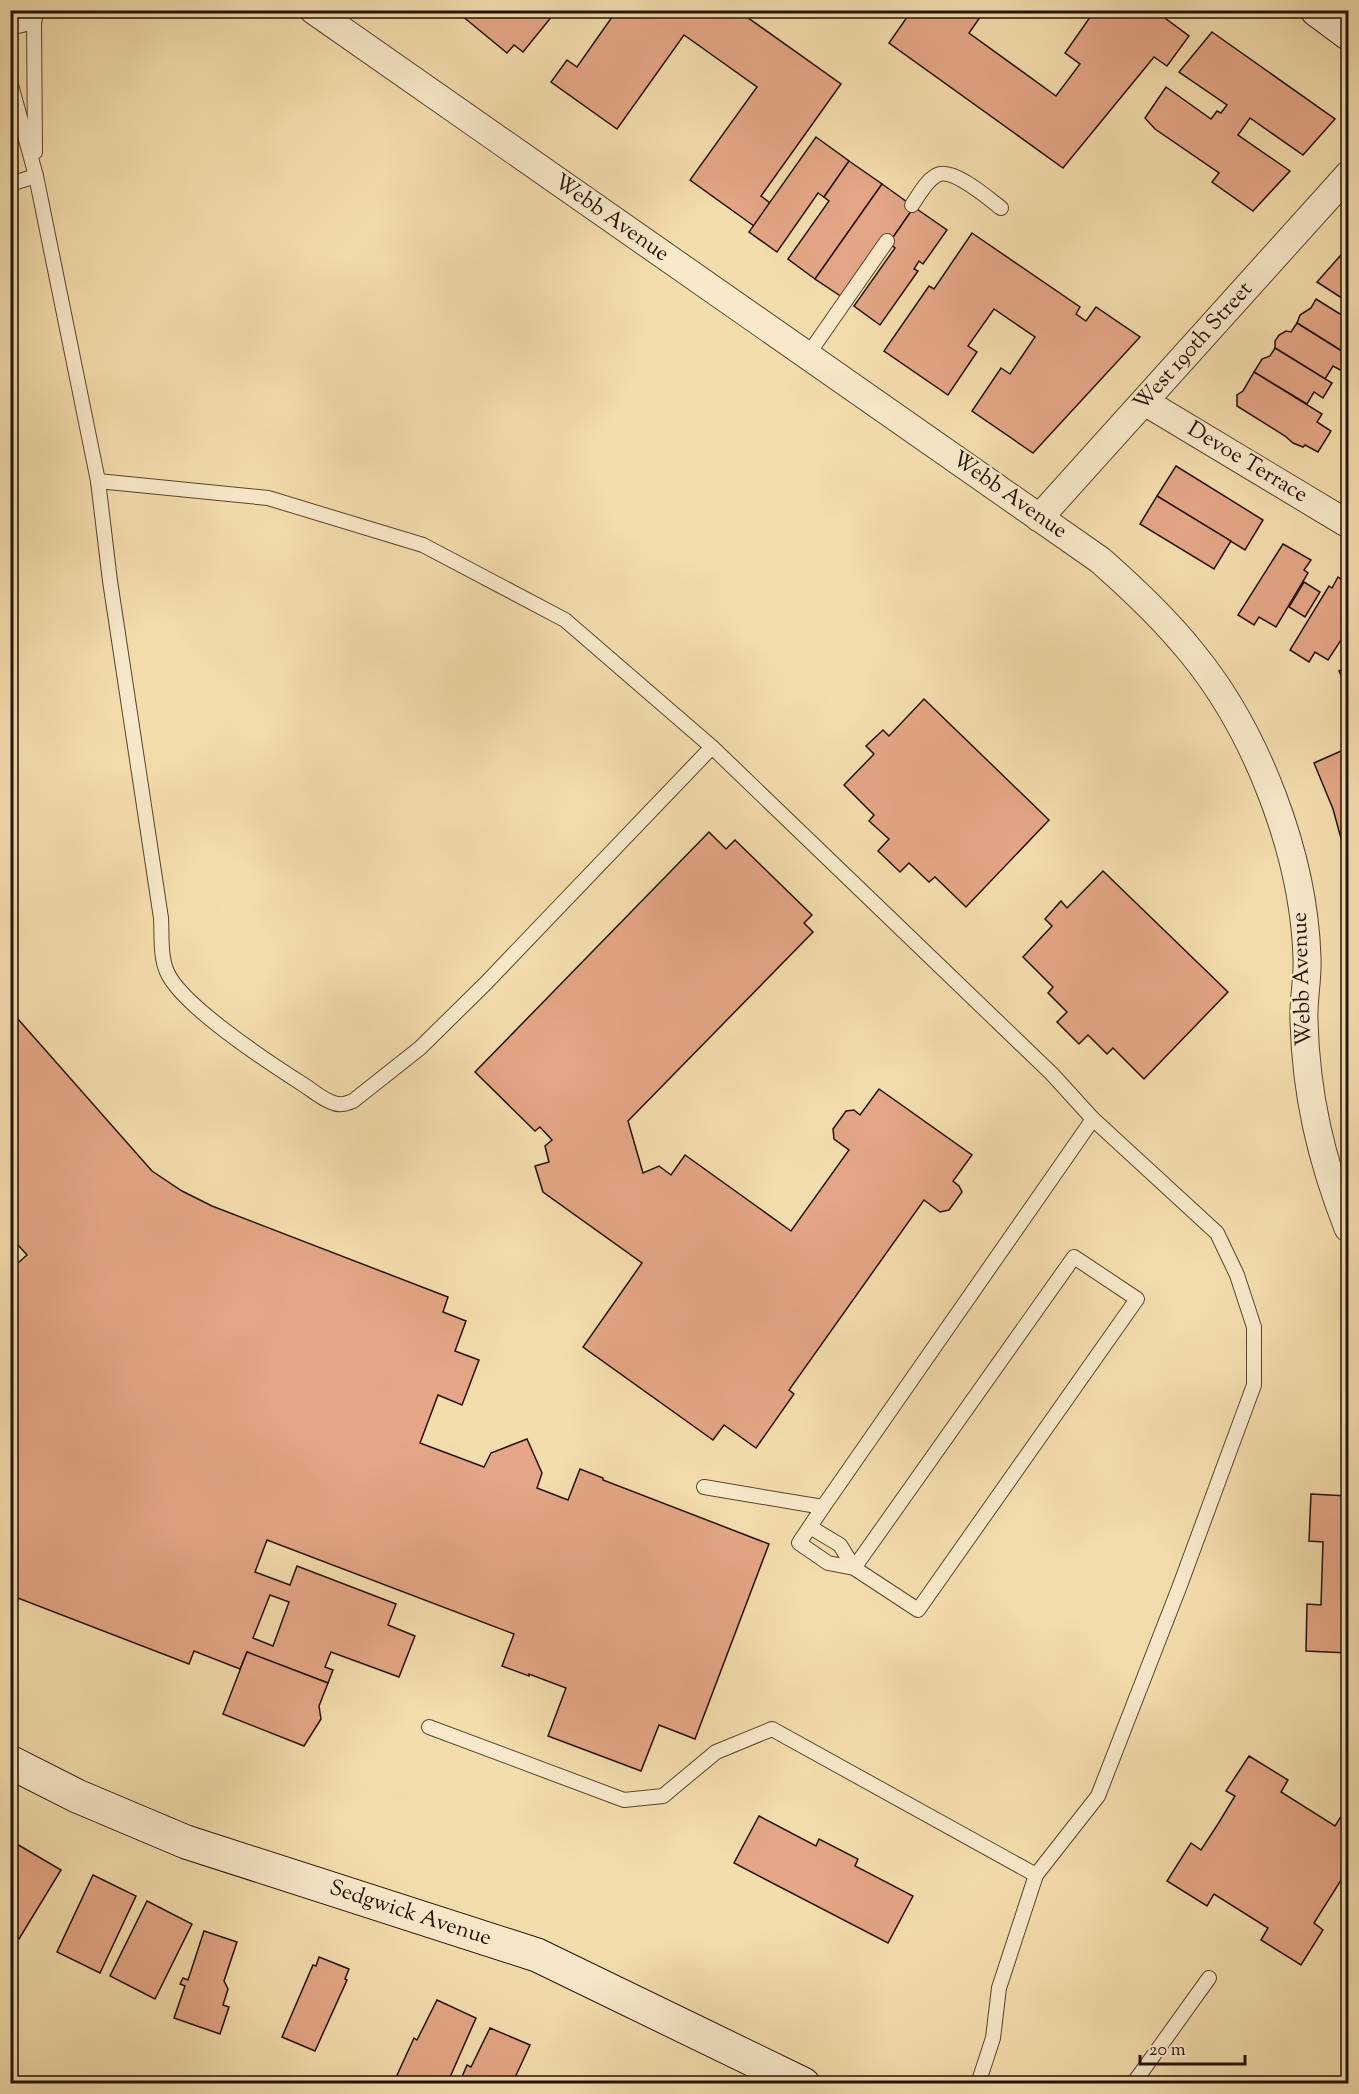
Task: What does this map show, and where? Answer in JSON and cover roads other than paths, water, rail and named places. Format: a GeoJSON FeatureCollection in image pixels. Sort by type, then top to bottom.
{"type":"FeatureCollection","features":[{"type":"Feature","properties":{"kind":"street","name":"Webb Avenue"},"geometry":{"type":"LineString","coordinates":[[313,10],[1100,560],[1150,604],[1200,663],[1229,706],[1261,767],[1286,834],[1302,903],[1307,958],[1304,1018],[1307,1079],[1318,1140],[1348,1228]]}},
{"type":"Feature","properties":{"kind":"street"},"geometry":{"type":"LineString","coordinates":[[1317,10],[1348,33]]}},
{"type":"Feature","properties":{"kind":"street","name":"West 190th Street"},"geometry":{"type":"LineString","coordinates":[[1039,518],[1348,175]]}},
{"type":"Feature","properties":{"kind":"street","name":"Devoe Terrace"},"geometry":{"type":"LineString","coordinates":[[1145,402],[1348,524]]}},
{"type":"Feature","properties":{"kind":"street","name":"Sedgwick Avenue"},"geometry":{"type":"LineString","coordinates":[[10,1762],[77,1796],[186,1842],[537,1954],[803,2084]]}},
{"type":"Feature","properties":{"kind":"lane"},"geometry":{"type":"LineString","coordinates":[[10,28],[35,16],[36,176]]}},
{"type":"Feature","properties":{"kind":"lane"},"geometry":{"type":"LineString","coordinates":[[10,81],[36,176],[98,480],[110,581],[161,918],[164,961],[167,972],[175,985],[214,1021],[273,1065],[331,1102],[345,1104],[353,1101],[403,1063],[485,984],[712,747]]}},
{"type":"Feature","properties":{"kind":"lane"},"geometry":{"type":"LineString","coordinates":[[912,205],[930,180],[940,174],[951,174],[1001,208]]}},
{"type":"Feature","properties":{"kind":"lane"},"geometry":{"type":"LineString","coordinates":[[10,184],[36,176]]}},
{"type":"Feature","properties":{"kind":"lane"},"geometry":{"type":"LineString","coordinates":[[807,356],[887,241]]}},
{"type":"Feature","properties":{"kind":"lane"},"geometry":{"type":"LineString","coordinates":[[98,480],[268,498],[423,545],[565,620],[712,747],[1052,1074],[1093,1119],[1216,1233],[1237,1275],[1254,1327],[1254,1385],[1175,1599],[1098,1796],[1036,1875],[999,1988],[993,2038],[978,2084]]}},
{"type":"Feature","properties":{"kind":"lane"},"geometry":{"type":"LineString","coordinates":[[854,1568],[1074,1257],[1137,1299],[918,1610],[854,1568],[828,1563],[799,1543],[1093,1119]]}},
{"type":"Feature","properties":{"kind":"lane"},"geometry":{"type":"LineString","coordinates":[[704,1487],[823,1506]]}},
{"type":"Feature","properties":{"kind":"lane"},"geometry":{"type":"LineString","coordinates":[[810,1527],[840,1545],[854,1568]]}},
{"type":"Feature","properties":{"kind":"lane"},"geometry":{"type":"LineString","coordinates":[[429,1727],[624,1800],[663,1796],[716,1752],[772,1729],[1036,1875]]}},
{"type":"Feature","properties":{"kind":"lane"},"geometry":{"type":"LineString","coordinates":[[1133,2084],[1209,1978]]}}]}
